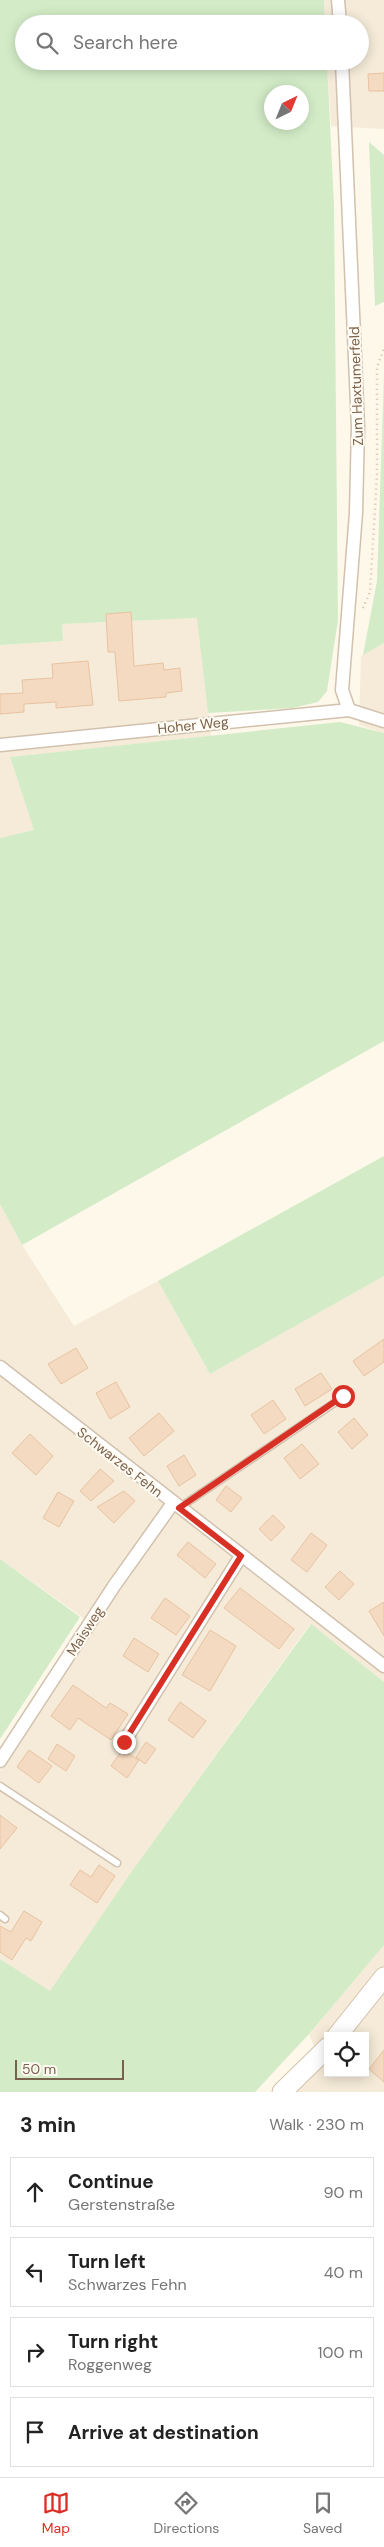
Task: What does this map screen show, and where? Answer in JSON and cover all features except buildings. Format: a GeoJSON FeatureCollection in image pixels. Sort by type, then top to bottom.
{"type":"FeatureCollection","features":[{"type":"Feature","properties":{"kind":"street"},"geometry":{"type":"LineString","coordinates":[[338,0],[339,15]]}},
{"type":"Feature","properties":{"kind":"street","name":"Zum Haxtumerfeld"},"geometry":{"type":"LineString","coordinates":[[342,70],[358,427],[356,512],[342,690],[349,710]]}},
{"type":"Feature","properties":{"kind":"street","name":"Hoher Weg"},"geometry":{"type":"LineString","coordinates":[[0,745],[349,710],[384,721]]}},
{"type":"Feature","properties":{"kind":"street","name":"Schwarzes Fehn"},"geometry":{"type":"LineString","coordinates":[[0,1367],[176,1506],[384,1666]]}},
{"type":"Feature","properties":{"kind":"street","name":"Maisweg"},"geometry":{"type":"LineString","coordinates":[[0,1761],[114,1586],[176,1506]]}},
{"type":"Feature","properties":{"kind":"street"},"geometry":{"type":"LineString","coordinates":[[124,1742],[241,1556]]}},
{"type":"Feature","properties":{"kind":"street"},"geometry":{"type":"LineString","coordinates":[[340,2032],[384,1976]]}},
{"type":"Feature","properties":{"kind":"street"},"geometry":{"type":"LineString","coordinates":[[282,2092],[324,2051]]}},
{"type":"Feature","properties":{"kind":"lane"},"geometry":{"type":"LineString","coordinates":[[176,1506],[343,1396]]}},
{"type":"Feature","properties":{"kind":"lane"},"geometry":{"type":"LineString","coordinates":[[0,1786],[117,1863]]}},
{"type":"Feature","properties":{"kind":"path"},"geometry":{"type":"LineString","coordinates":[[360,616],[370,592],[377,475],[377,367],[384,349]]}},
{"type":"Feature","properties":{"kind":"shaded area"},"geometry":{"type":"Polygon","coordinates":[[[324,0],[384,0],[384,129],[331,126],[328,70],[369,70],[369,15],[325,15],[324,0]]]}},
{"type":"Feature","properties":{"kind":"shaded area"},"geometry":{"type":"Polygon","coordinates":[[[198,618],[211,736],[10,757],[34,830],[0,838],[0,645],[63,641],[62,624],[198,618]]]}},
{"type":"Feature","properties":{"kind":"shaded area"},"geometry":{"type":"Polygon","coordinates":[[[384,643],[384,733],[359,725],[361,656],[384,643]]]}},
{"type":"Feature","properties":{"kind":"shaded area"},"geometry":{"type":"Polygon","coordinates":[[[0,1204],[22,1245],[74,1326],[158,1281],[210,1374],[384,1276],[384,1682],[310,1624],[132,1871],[50,1992],[0,1959],[0,1771],[96,1627],[0,1559],[0,1204]]]}},
{"type":"Feature","properties":{"kind":"shaded area"},"geometry":{"type":"Polygon","coordinates":[[[384,1945],[384,2092],[297,2092],[321,2063],[309,2034],[384,1945]]]}},
{"type":"Feature","properties":{"kind":"green space"},"geometry":{"type":"Polygon","coordinates":[[[0,0],[324,0],[325,15],[15,15],[15,70],[327,70],[334,206],[338,620],[327,691],[318,702],[293,708],[208,713],[197,618],[62,624],[63,641],[0,645],[0,0]]]}},
{"type":"Feature","properties":{"kind":"green space"},"geometry":{"type":"Polygon","coordinates":[[[369,142],[384,155],[384,302],[375,306],[369,142]]]}},
{"type":"Feature","properties":{"kind":"green space"},"geometry":{"type":"Polygon","coordinates":[[[384,375],[384,643],[363,655],[377,581],[384,375]]]}},
{"type":"Feature","properties":{"kind":"green space"},"geometry":{"type":"Polygon","coordinates":[[[340,722],[384,733],[384,1041],[22,1245],[0,1204],[0,838],[34,830],[10,757],[340,722]]]}},
{"type":"Feature","properties":{"kind":"green space"},"geometry":{"type":"Polygon","coordinates":[[[384,1156],[384,1276],[210,1374],[158,1281],[384,1156]]]}},
{"type":"Feature","properties":{"kind":"green space"},"geometry":{"type":"Polygon","coordinates":[[[0,1559],[80,1617],[0,1739],[0,1559]]]}},
{"type":"Feature","properties":{"kind":"green space"},"geometry":{"type":"Polygon","coordinates":[[[311,1624],[384,1682],[384,1945],[309,2034],[255,2092],[0,2092],[0,1959],[50,1991],[132,1871],[311,1624]]]}},
{"type":"Feature","properties":{"kind":"route"},"geometry":{"type":"LineString","coordinates":[[124,1742],[241,1556],[179,1508],[343,1396]]}}]}
